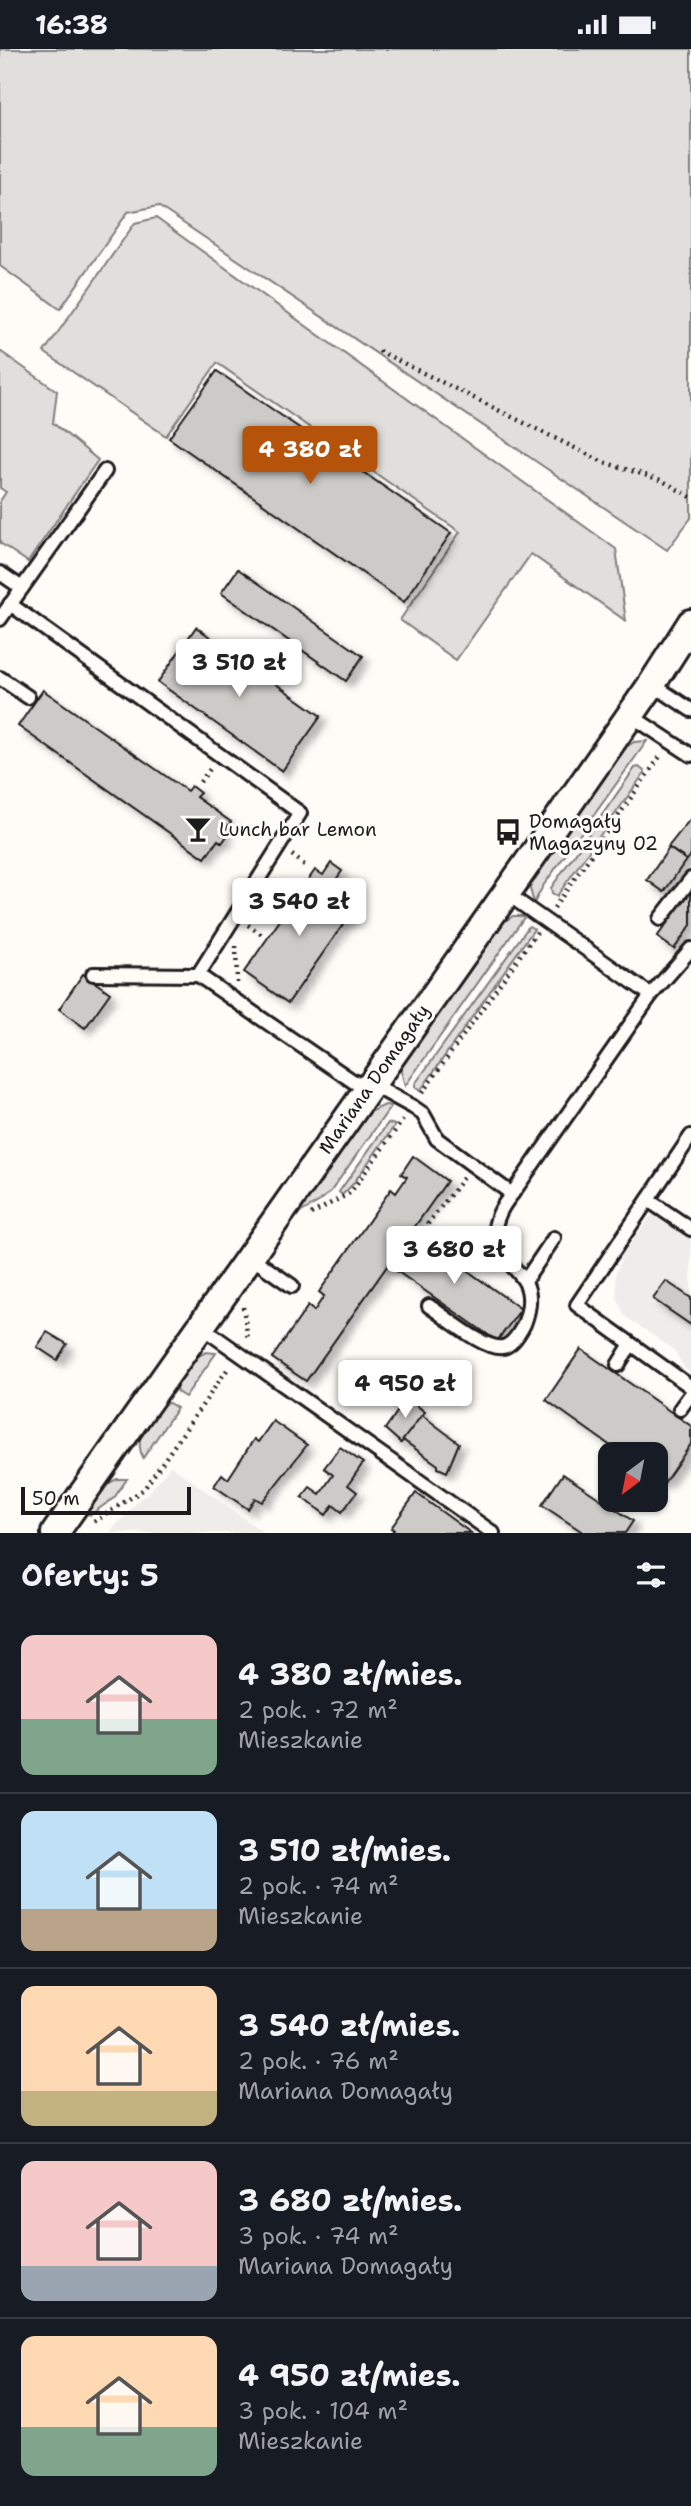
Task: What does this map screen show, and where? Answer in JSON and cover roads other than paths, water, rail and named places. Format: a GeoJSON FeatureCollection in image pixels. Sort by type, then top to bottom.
{"type":"FeatureCollection","features":[{"type":"Feature","properties":{"kind":"street","name":"Mariana Domagały"},"geometry":{"type":"LineString","coordinates":[[54,1533],[506,894],[631,715],[691,623]]}},
{"type":"Feature","properties":{"kind":"lane"},"geometry":{"type":"LineString","coordinates":[[0,619],[104,471]]}},
{"type":"Feature","properties":{"kind":"lane"},"geometry":{"type":"LineString","coordinates":[[0,573],[22,588]]}},
{"type":"Feature","properties":{"kind":"lane"},"geometry":{"type":"LineString","coordinates":[[10,604],[300,813],[198,975]]}},
{"type":"Feature","properties":{"kind":"lane"},"geometry":{"type":"LineString","coordinates":[[0,678],[28,697]]}},
{"type":"Feature","properties":{"kind":"lane"},"geometry":{"type":"LineString","coordinates":[[652,684],[691,710]]}},
{"type":"Feature","properties":{"kind":"lane"},"geometry":{"type":"LineString","coordinates":[[631,715],[691,755]]}},
{"type":"Feature","properties":{"kind":"lane"},"geometry":{"type":"LineString","coordinates":[[660,919],[691,879]]}},
{"type":"Feature","properties":{"kind":"lane"},"geometry":{"type":"LineString","coordinates":[[506,894],[651,995]]}},
{"type":"Feature","properties":{"kind":"lane"},"geometry":{"type":"LineString","coordinates":[[429,1305],[484,1343],[506,1347],[515,1339],[528,1310],[530,1294],[525,1281],[502,1254],[495,1240],[496,1224],[502,1208],[651,995],[691,949]]}},
{"type":"Feature","properties":{"kind":"lane"},"geometry":{"type":"LineString","coordinates":[[93,974],[198,975],[354,1082],[371,1084],[401,1098],[423,1114],[437,1139],[512,1194]]}},
{"type":"Feature","properties":{"kind":"lane"},"geometry":{"type":"LineString","coordinates":[[691,1136],[577,1305],[691,1387]]}},
{"type":"Feature","properties":{"kind":"lane"},"geometry":{"type":"LineString","coordinates":[[648,1200],[691,1229]]}},
{"type":"Feature","properties":{"kind":"lane"},"geometry":{"type":"LineString","coordinates":[[525,1281],[554,1238]]}},
{"type":"Feature","properties":{"kind":"lane"},"geometry":{"type":"LineString","coordinates":[[249,1257],[292,1286]]}},
{"type":"Feature","properties":{"kind":"lane"},"geometry":{"type":"LineString","coordinates":[[200,1326],[493,1533]]}},
{"type":"Feature","properties":{"kind":"lane"},"geometry":{"type":"LineString","coordinates":[[618,1365],[631,1344]]}},
{"type":"Feature","properties":{"kind":"lane"},"geometry":{"type":"LineString","coordinates":[[680,1409],[691,1394]]}},
{"type":"Feature","properties":{"kind":"place","name":"Lunch bar Lemon"},"geometry":{"type":"Point","coordinates":[198,829]}},
{"type":"Feature","properties":{"kind":"place","name":"Domagały Magazyny 02"},"geometry":{"type":"Point","coordinates":[508,832]}}]}
